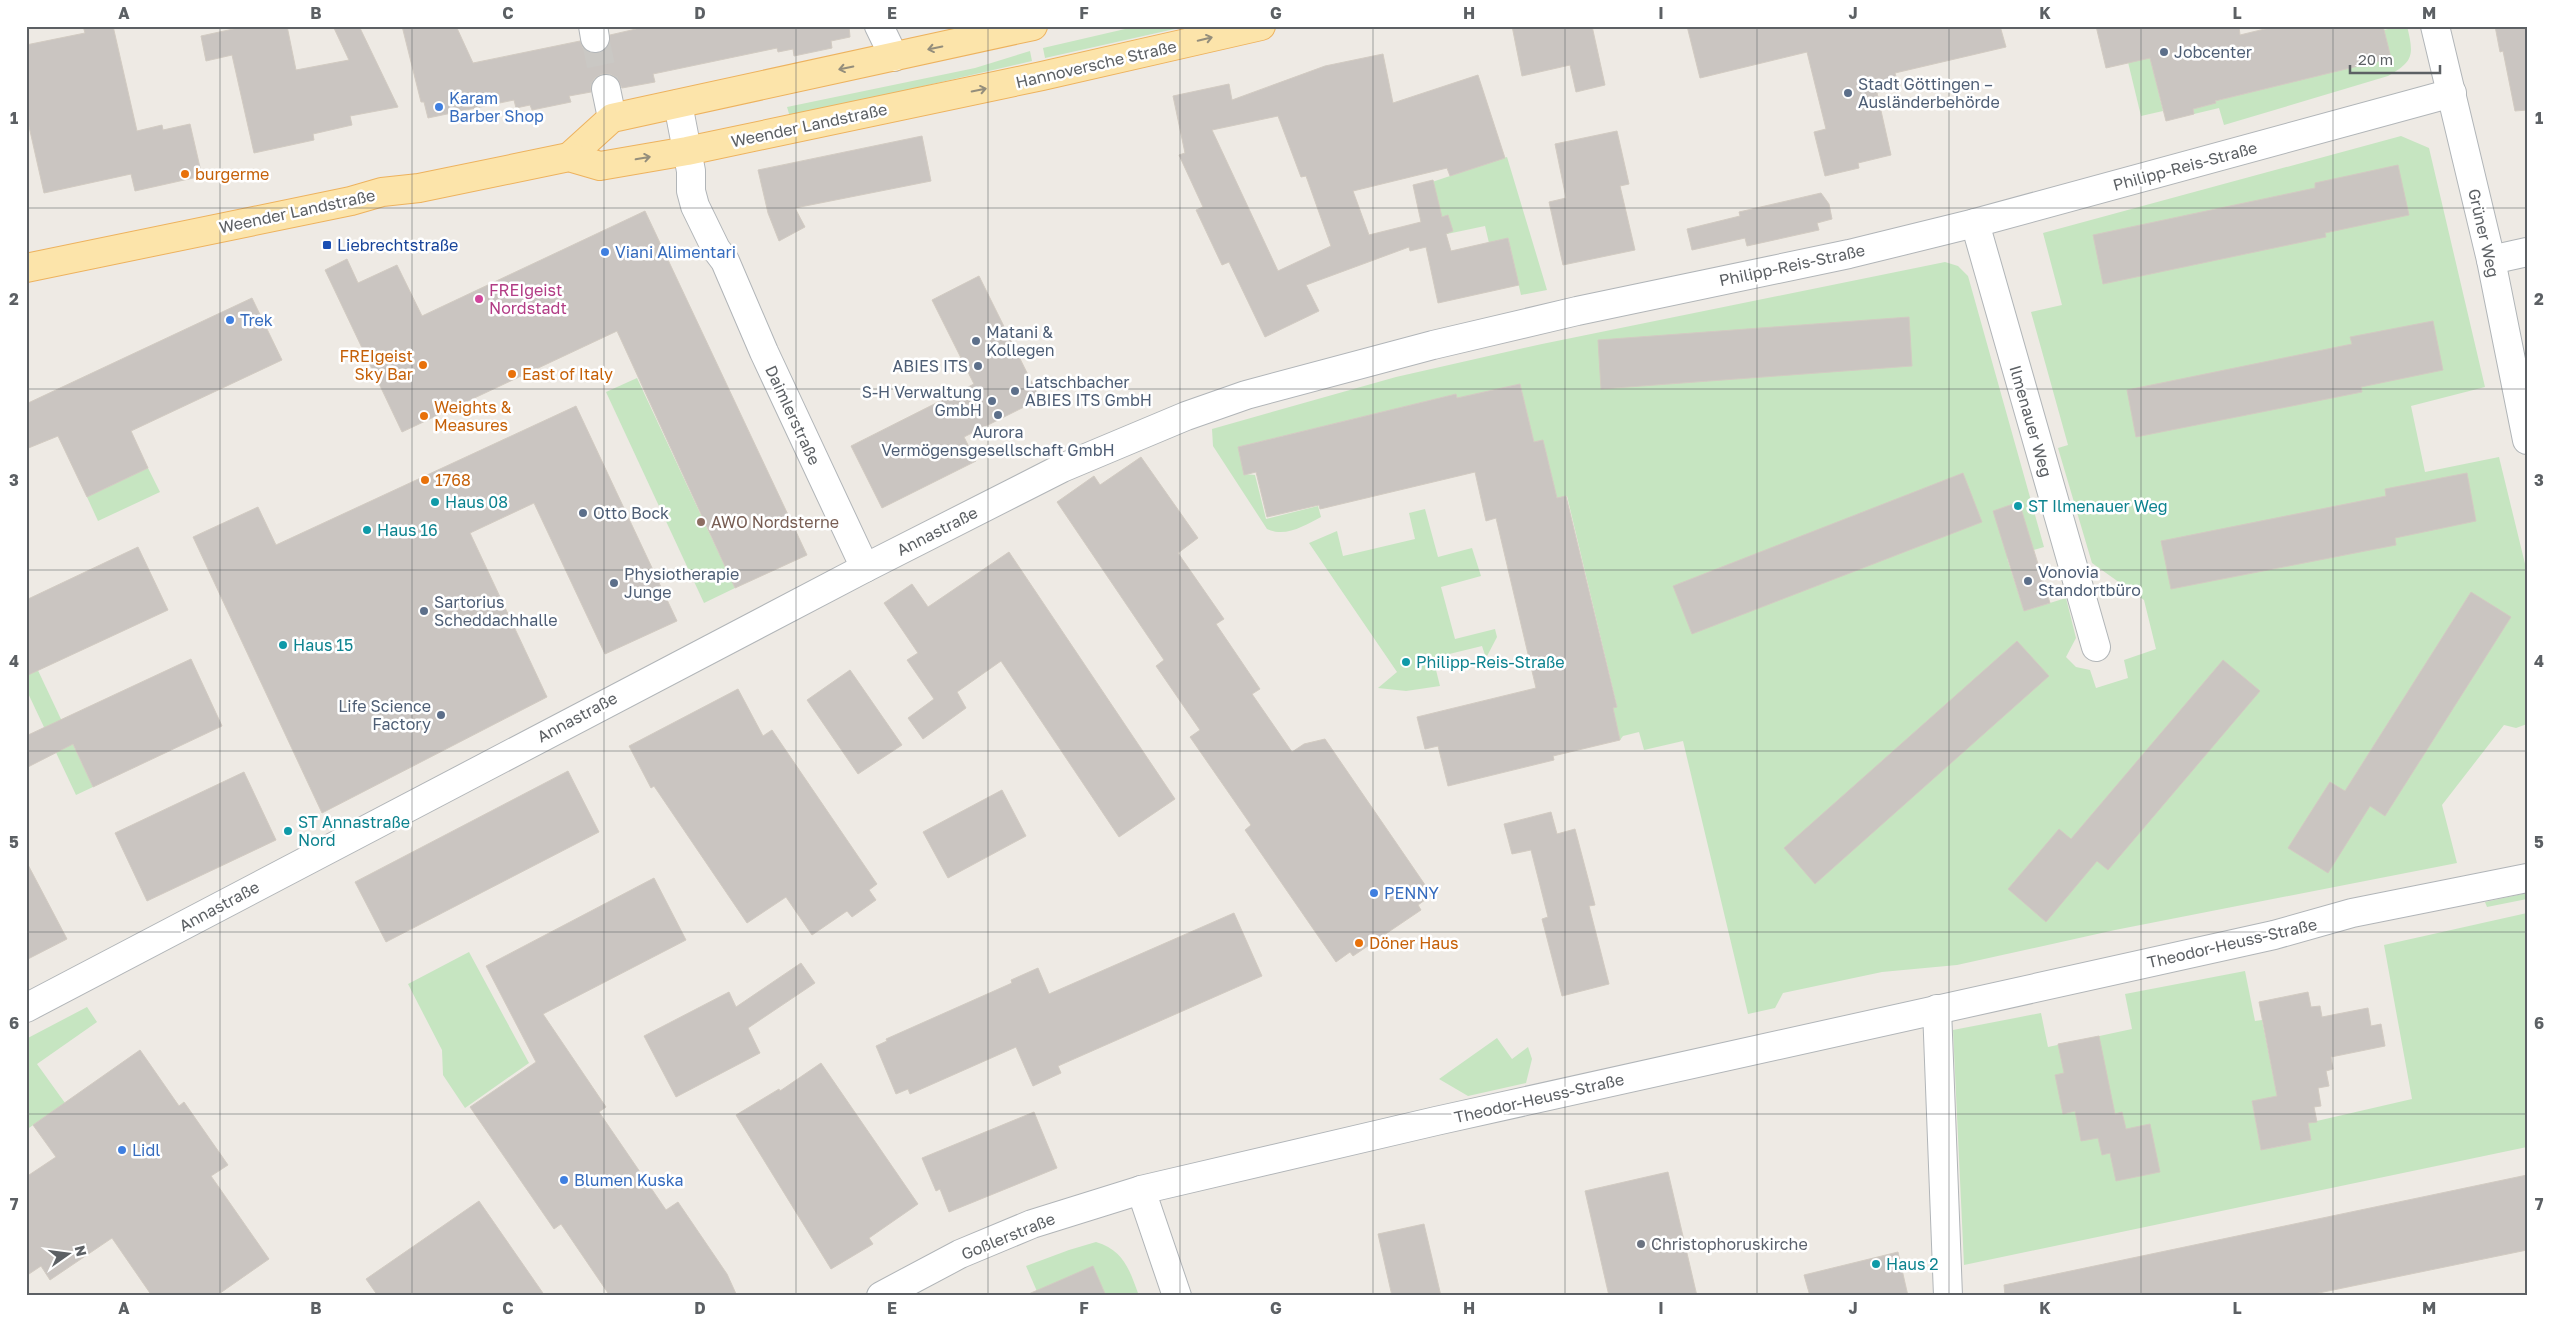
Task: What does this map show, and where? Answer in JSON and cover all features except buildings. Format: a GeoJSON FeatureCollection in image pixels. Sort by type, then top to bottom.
{"type":"FeatureCollection","features":[{"type":"Feature","properties":{"kind":"main road"},"geometry":{"type":"LineString","coordinates":[[569,157],[612,118],[1034,26]]}},
{"type":"Feature","properties":{"kind":"main road","name":"Hannoversche Straße"},"geometry":{"type":"LineString","coordinates":[[931,100],[1261,26]]}},
{"type":"Feature","properties":{"kind":"main road","name":"Weender Landstraße"},"geometry":{"type":"LineString","coordinates":[[26,268],[352,201],[382,192],[419,188],[569,157],[600,166],[689,161],[931,100]]}},
{"type":"Feature","properties":{"kind":"street"},"geometry":{"type":"LineString","coordinates":[[879,26],[894,58]]}},
{"type":"Feature","properties":{"kind":"street","name":"Grüner Weg"},"geometry":{"type":"LineString","coordinates":[[2436,26],[2491,260],[2527,440]]}},
{"type":"Feature","properties":{"kind":"street"},"geometry":{"type":"LineString","coordinates":[[606,89],[612,118]]}},
{"type":"Feature","properties":{"kind":"street","name":"Philipp-Reis-Straße"},"geometry":{"type":"LineString","coordinates":[[1134,437],[1246,396],[1399,354],[1577,311],[1848,254],[1975,223],[2452,93]]}},
{"type":"Feature","properties":{"kind":"street"},"geometry":{"type":"LineString","coordinates":[[678,104],[689,161]]}},
{"type":"Feature","properties":{"kind":"street","name":"Daimlerstraße"},"geometry":{"type":"LineString","coordinates":[[689,161],[691,191],[695,206],[716,249],[725,261],[764,352],[865,568]]}},
{"type":"Feature","properties":{"kind":"street","name":"Ilmenauer Weg"},"geometry":{"type":"LineString","coordinates":[[1975,223],[2096,647]]}},
{"type":"Feature","properties":{"kind":"street"},"geometry":{"type":"LineString","coordinates":[[2491,260],[2527,252]]}},
{"type":"Feature","properties":{"kind":"street","name":"Annastraße"},"geometry":{"type":"LineString","coordinates":[[26,1008],[865,568],[1055,472],[1134,437]]}},
{"type":"Feature","properties":{"kind":"street","name":"Theodor-Heuss-Straße"},"geometry":{"type":"LineString","coordinates":[[1140,1190],[1436,1121],[2274,935],[2352,913],[2527,878]]}},
{"type":"Feature","properties":{"kind":"street"},"geometry":{"type":"LineString","coordinates":[[1938,1009],[1948,1296]]}},
{"type":"Feature","properties":{"kind":"street"},"geometry":{"type":"LineString","coordinates":[[1140,1190],[1177,1296]]}},
{"type":"Feature","properties":{"kind":"street","name":"Goßlerstraße"},"geometry":{"type":"LineString","coordinates":[[881,1296],[960,1254],[1032,1224],[1140,1190]]}},
{"type":"Feature","properties":{"kind":"green space"},"geometry":{"type":"Polygon","coordinates":[[[1138,26],[1188,26],[1045,58],[1043,48],[1138,26]]]}},
{"type":"Feature","properties":{"kind":"green space"},"geometry":{"type":"Polygon","coordinates":[[[2407,26],[2411,44],[2410,56],[2403,66],[2388,76],[2224,125],[2219,108],[2194,114],[2193,109],[2215,103],[2215,101],[2390,58],[2384,30],[2407,26]]]}},
{"type":"Feature","properties":{"kind":"green space"},"geometry":{"type":"Polygon","coordinates":[[[2143,28],[2163,111],[2141,116],[2121,33],[2143,28]]]}},
{"type":"Feature","properties":{"kind":"green space"},"geometry":{"type":"Polygon","coordinates":[[[1030,51],[1032,61],[790,117],[787,107],[975,68],[1030,51]]]}},
{"type":"Feature","properties":{"kind":"green space"},"geometry":{"type":"Polygon","coordinates":[[[2401,136],[2429,148],[2485,387],[2411,406],[2425,472],[2499,457],[2527,572],[2527,724],[2516,728],[2504,725],[2442,805],[2457,863],[2115,930],[1957,965],[1882,972],[1783,993],[1775,1008],[1748,1014],[1683,741],[1644,750],[1639,732],[1623,736],[1620,740],[1613,708],[1617,706],[1567,496],[1557,498],[1543,440],[1534,442],[1520,384],[1457,398],[1456,394],[1238,447],[1244,474],[1255,475],[1266,519],[1318,506],[1321,517],[1302,527],[1288,531],[1281,532],[1267,529],[1213,446],[1212,429],[1396,377],[1542,344],[1945,262],[1958,266],[1968,276],[2044,547],[2007,558],[2024,611],[2066,598],[2076,638],[2066,657],[2076,667],[2090,670],[2096,688],[2128,678],[2124,660],[2156,649],[2144,600],[2092,563],[2058,448],[2068,445],[2031,312],[2062,305],[2043,233],[2401,136]]]}},
{"type":"Feature","properties":{"kind":"green space"},"geometry":{"type":"Polygon","coordinates":[[[1507,157],[1547,290],[1521,295],[1508,238],[1489,243],[1485,226],[1447,234],[1432,182],[1507,157]]]}},
{"type":"Feature","properties":{"kind":"green space"},"geometry":{"type":"Polygon","coordinates":[[[637,378],[735,588],[704,603],[606,392],[637,378]]]}},
{"type":"Feature","properties":{"kind":"green space"},"geometry":{"type":"Polygon","coordinates":[[[148,468],[160,492],[98,521],[87,497],[148,468]]]}},
{"type":"Feature","properties":{"kind":"green space"},"geometry":{"type":"Polygon","coordinates":[[[1425,509],[1438,557],[1472,548],[1481,576],[1441,587],[1455,639],[1495,629],[1497,637],[1486,658],[1482,646],[1433,658],[1440,686],[1406,691],[1378,688],[1397,672],[1309,543],[1337,531],[1343,556],[1415,539],[1409,513],[1425,509]]]}},
{"type":"Feature","properties":{"kind":"green space"},"geometry":{"type":"Polygon","coordinates":[[[26,645],[93,787],[76,795],[26,689],[26,645]]]}},
{"type":"Feature","properties":{"kind":"green space"},"geometry":{"type":"Polygon","coordinates":[[[2527,893],[2527,899],[2487,907],[2485,902],[2527,893]]]}},
{"type":"Feature","properties":{"kind":"green space"},"geometry":{"type":"Polygon","coordinates":[[[2527,913],[2527,1147],[1964,1265],[1953,1030],[2041,1013],[2048,1047],[2132,1029],[2125,994],[2245,971],[2255,1021],[2262,1020],[2277,1096],[2252,1102],[2261,1150],[2311,1140],[2308,1123],[2412,1099],[2384,945],[2527,913]]]}},
{"type":"Feature","properties":{"kind":"green space"},"geometry":{"type":"Polygon","coordinates":[[[469,952],[529,1063],[465,1108],[443,1075],[442,1050],[408,984],[469,952]]]}},
{"type":"Feature","properties":{"kind":"green space"},"geometry":{"type":"Polygon","coordinates":[[[87,1007],[97,1022],[37,1064],[65,1103],[26,1130],[26,1039],[87,1007]]]}},
{"type":"Feature","properties":{"kind":"green space"},"geometry":{"type":"Polygon","coordinates":[[[1497,1038],[1512,1059],[1528,1047],[1532,1059],[1526,1083],[1468,1096],[1439,1079],[1497,1038]]]}},
{"type":"Feature","properties":{"kind":"green space"},"geometry":{"type":"Polygon","coordinates":[[[1096,1242],[1113,1250],[1120,1256],[1129,1270],[1139,1296],[1039,1296],[1026,1266],[1096,1242]]]}},
{"type":"Feature","properties":{"kind":"tunnel"},"geometry":{"type":"LineString","coordinates":[[595,38],[606,89]]}},
{"type":"Feature","properties":{"kind":"place","name":"Jobcenter"},"geometry":{"type":"Point","coordinates":[2164,52]}},
{"type":"Feature","properties":{"kind":"place","name":"Stadt Göttingen – Ausländerbehörde"},"geometry":{"type":"Point","coordinates":[1848,93]}},
{"type":"Feature","properties":{"kind":"place","name":"Karam Barber Shop"},"geometry":{"type":"Point","coordinates":[439,107]}},
{"type":"Feature","properties":{"kind":"place","name":"burgerme"},"geometry":{"type":"Point","coordinates":[185,174]}},
{"type":"Feature","properties":{"kind":"place","name":"Liebrechtstraße"},"geometry":{"type":"Point","coordinates":[327,245]}},
{"type":"Feature","properties":{"kind":"place","name":"Viani Alimentari"},"geometry":{"type":"Point","coordinates":[605,252]}},
{"type":"Feature","properties":{"kind":"place","name":"FREIgeist Nordstadt"},"geometry":{"type":"Point","coordinates":[479,299]}},
{"type":"Feature","properties":{"kind":"place","name":"Trek"},"geometry":{"type":"Point","coordinates":[230,320]}},
{"type":"Feature","properties":{"kind":"place","name":"Matani & Kollegen"},"geometry":{"type":"Point","coordinates":[976,341]}},
{"type":"Feature","properties":{"kind":"place","name":"FREIgeist Sky Bar"},"geometry":{"type":"Point","coordinates":[423,365]}},
{"type":"Feature","properties":{"kind":"place","name":"ABIES ITS"},"geometry":{"type":"Point","coordinates":[978,366]}},
{"type":"Feature","properties":{"kind":"place","name":"East of Italy"},"geometry":{"type":"Point","coordinates":[512,374]}},
{"type":"Feature","properties":{"kind":"place","name":"Latschbacher ABIES ITS GmbH"},"geometry":{"type":"Point","coordinates":[1015,391]}},
{"type":"Feature","properties":{"kind":"place","name":"S-H Verwaltung GmbH"},"geometry":{"type":"Point","coordinates":[992,401]}},
{"type":"Feature","properties":{"kind":"place","name":"Aurora Vermögensgesellschaft GmbH"},"geometry":{"type":"Point","coordinates":[998,415]}},
{"type":"Feature","properties":{"kind":"place","name":"Weights & Measures"},"geometry":{"type":"Point","coordinates":[424,416]}},
{"type":"Feature","properties":{"kind":"place","name":"1768"},"geometry":{"type":"Point","coordinates":[425,480]}},
{"type":"Feature","properties":{"kind":"place","name":"Haus 08"},"geometry":{"type":"Point","coordinates":[435,502]}},
{"type":"Feature","properties":{"kind":"place","name":"ST Ilmenauer Weg"},"geometry":{"type":"Point","coordinates":[2018,506]}},
{"type":"Feature","properties":{"kind":"place","name":"Otto Bock"},"geometry":{"type":"Point","coordinates":[583,513]}},
{"type":"Feature","properties":{"kind":"place","name":"AWO Nordsterne"},"geometry":{"type":"Point","coordinates":[701,522]}},
{"type":"Feature","properties":{"kind":"place","name":"Haus 16"},"geometry":{"type":"Point","coordinates":[367,530]}},
{"type":"Feature","properties":{"kind":"place","name":"Vonovia Standortbüro"},"geometry":{"type":"Point","coordinates":[2028,581]}},
{"type":"Feature","properties":{"kind":"place","name":"Physiotherapie Junge"},"geometry":{"type":"Point","coordinates":[614,583]}},
{"type":"Feature","properties":{"kind":"place","name":"Sartorius Scheddachhalle"},"geometry":{"type":"Point","coordinates":[424,611]}},
{"type":"Feature","properties":{"kind":"place","name":"Haus 15"},"geometry":{"type":"Point","coordinates":[283,645]}},
{"type":"Feature","properties":{"kind":"place","name":"Philipp-Reis-Straße"},"geometry":{"type":"Point","coordinates":[1406,662]}},
{"type":"Feature","properties":{"kind":"place","name":"Life Science Factory"},"geometry":{"type":"Point","coordinates":[441,715]}},
{"type":"Feature","properties":{"kind":"place","name":"ST Annastraße Nord"},"geometry":{"type":"Point","coordinates":[288,831]}},
{"type":"Feature","properties":{"kind":"place","name":"PENNY"},"geometry":{"type":"Point","coordinates":[1374,893]}},
{"type":"Feature","properties":{"kind":"place","name":"Döner Haus"},"geometry":{"type":"Point","coordinates":[1359,943]}},
{"type":"Feature","properties":{"kind":"place","name":"Lidl"},"geometry":{"type":"Point","coordinates":[122,1150]}},
{"type":"Feature","properties":{"kind":"place","name":"Blumen Kuska"},"geometry":{"type":"Point","coordinates":[564,1180]}},
{"type":"Feature","properties":{"kind":"place","name":"Christophoruskirche"},"geometry":{"type":"Point","coordinates":[1641,1244]}},
{"type":"Feature","properties":{"kind":"place","name":"Haus 2"},"geometry":{"type":"Point","coordinates":[1876,1264]}}]}
